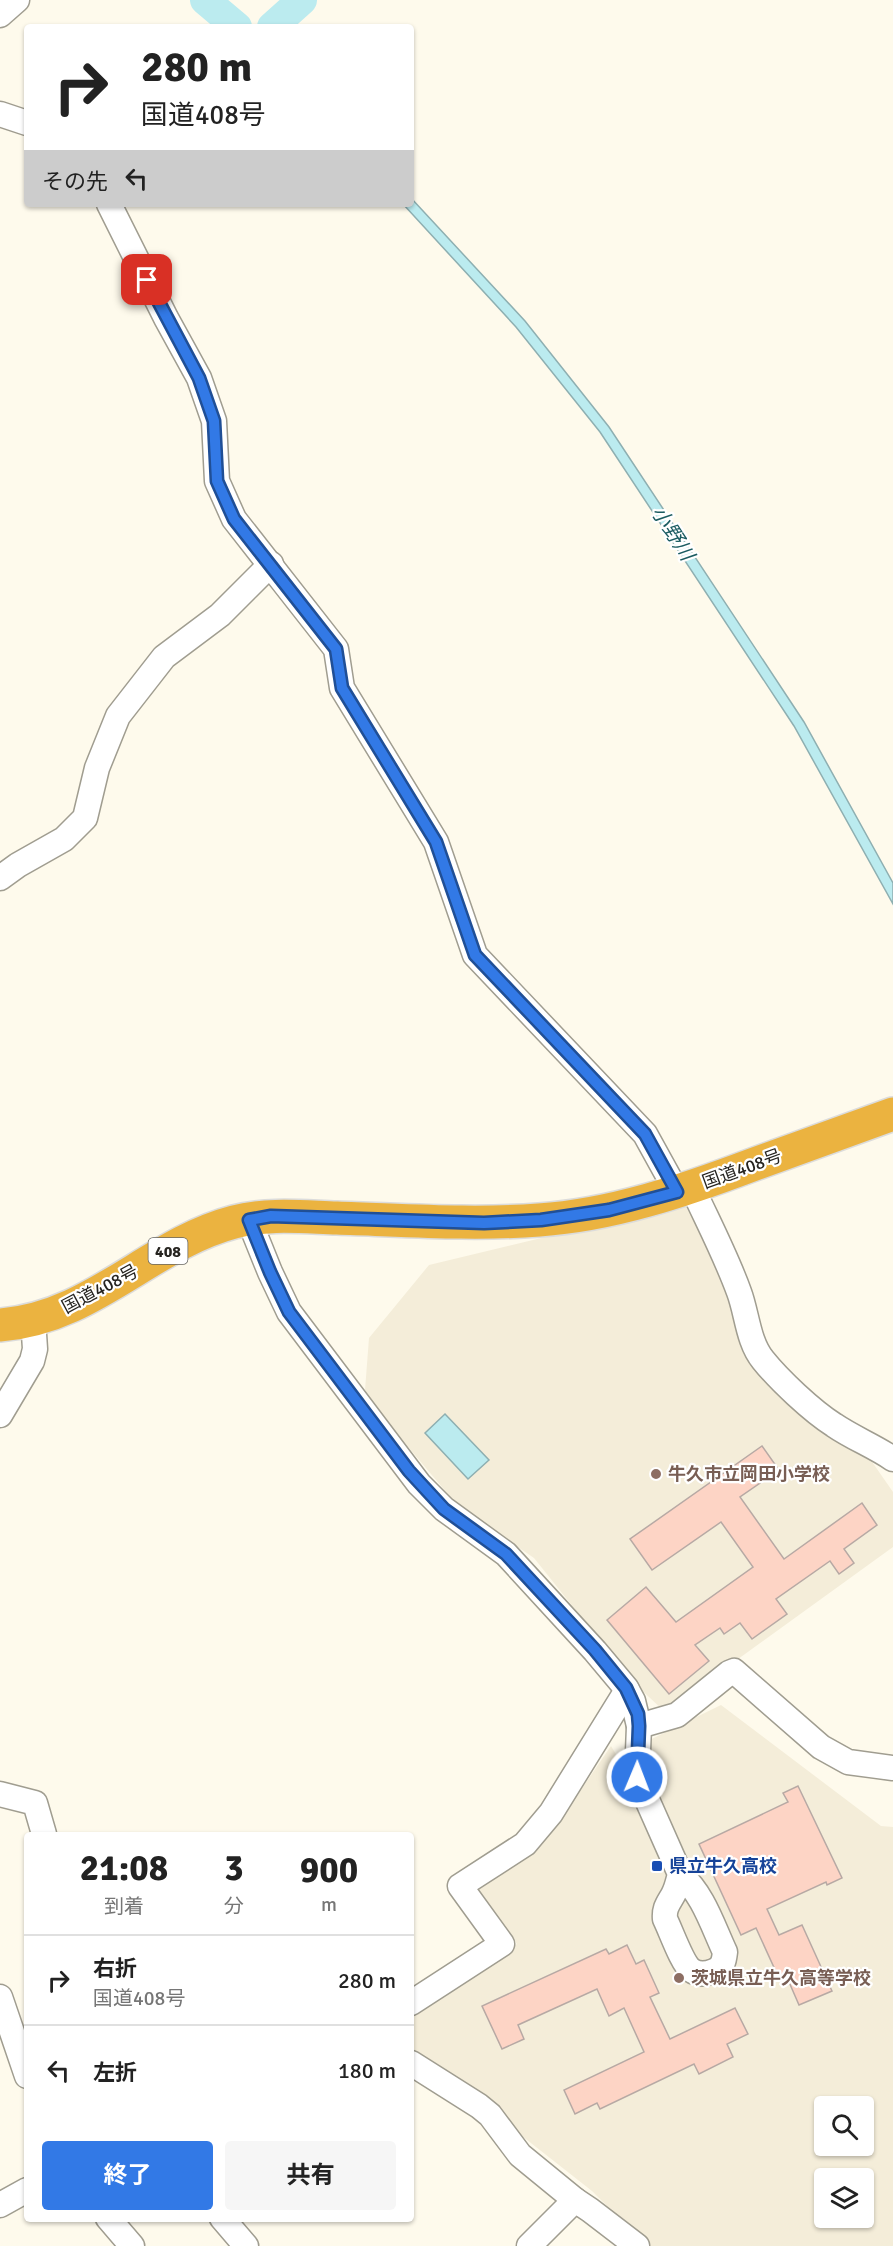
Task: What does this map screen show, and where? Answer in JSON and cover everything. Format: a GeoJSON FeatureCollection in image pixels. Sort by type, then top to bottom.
{"type":"FeatureCollection","features":[{"type":"Feature","properties":{"kind":"highway","name":"国道408号"},"geometry":{"type":"LineString","coordinates":[[0,1325],[54,1313],[93,1297],[167,1251],[204,1233],[235,1222],[271,1216],[484,1223],[541,1220],[609,1210],[685,1190],[893,1114]]}},
{"type":"Feature","properties":{"kind":"street"},"geometry":{"type":"LineString","coordinates":[[0,15],[17,0]]}},
{"type":"Feature","properties":{"kind":"street"},"geometry":{"type":"LineString","coordinates":[[0,114],[24,122]]}},
{"type":"Feature","properties":{"kind":"street"},"geometry":{"type":"LineString","coordinates":[[110,207],[199,378],[214,421],[217,481],[234,519],[336,649],[342,688],[436,842],[475,955],[645,1134],[685,1190],[730,1268],[745,1309],[754,1345],[762,1360],[833,1425],[878,1449],[893,1460]]}},
{"type":"Feature","properties":{"kind":"street"},"geometry":{"type":"LineString","coordinates":[[0,878],[64,839],[85,818],[97,768],[117,716],[164,657],[220,615],[271,564]]}},
{"type":"Feature","properties":{"kind":"street"},"geometry":{"type":"LineString","coordinates":[[249,1220],[289,1312],[419,1484],[444,1509],[506,1554],[595,1650],[627,1690],[638,1714],[637,1777],[680,1874]]}},
{"type":"Feature","properties":{"kind":"street"},"geometry":{"type":"LineString","coordinates":[[0,1415],[32,1361],[35,1349],[33,1319]]}},
{"type":"Feature","properties":{"kind":"street"},"geometry":{"type":"LineString","coordinates":[[639,1726],[677,1715],[734,1671],[821,1747],[848,1762],[893,1768]]}},
{"type":"Feature","properties":{"kind":"street"},"geometry":{"type":"LineString","coordinates":[[414,2001],[502,1944],[460,1886],[525,1844],[537,1832],[627,1690]]}},
{"type":"Feature","properties":{"kind":"street"},"geometry":{"type":"LineString","coordinates":[[0,1794],[35,1803],[43,1832]]}},
{"type":"Feature","properties":{"kind":"street"},"geometry":{"type":"LineString","coordinates":[[0,1997],[24,2067]]}},
{"type":"Feature","properties":{"kind":"street"},"geometry":{"type":"LineString","coordinates":[[414,2065],[479,2106],[490,2115],[520,2155],[637,2246]]}},
{"type":"Feature","properties":{"kind":"street"},"geometry":{"type":"LineString","coordinates":[[0,2205],[24,2192]]}},
{"type":"Feature","properties":{"kind":"street"},"geometry":{"type":"LineString","coordinates":[[529,2246],[575,2200]]}},
{"type":"Feature","properties":{"kind":"street"},"geometry":{"type":"LineString","coordinates":[[111,2222],[132,2246]]}},
{"type":"Feature","properties":{"kind":"street"},"geometry":{"type":"LineString","coordinates":[[225,2222],[246,2246]]}},
{"type":"Feature","properties":{"kind":"shaded area","name":"牛久市立岡田小学校"},"geometry":{"type":"Polygon","coordinates":[[[691,1202],[717,1261],[746,1353],[868,1456],[893,1492],[893,1547],[665,1712],[634,1683],[534,1558],[458,1506],[382,1416],[365,1390],[369,1338],[429,1265],[691,1202]]]}},
{"type":"Feature","properties":{"kind":"shaded area","name":"茨城県立牛久高等学校"},"geometry":{"type":"Polygon","coordinates":[[[721,1705],[881,1826],[893,1827],[893,2246],[647,2246],[592,2191],[414,2051],[414,2010],[517,1944],[473,1889],[534,1848],[565,1813],[611,1746],[617,1756],[721,1705]]]}},
{"type":"Feature","properties":{"kind":"water"},"geometry":{"type":"Polygon","coordinates":[[[414,201],[525,321],[609,427],[804,722],[893,883],[893,904],[794,726],[600,432],[516,327],[406,207],[414,207],[414,201]]]}},
{"type":"Feature","properties":{"kind":"water"},"geometry":{"type":"Polygon","coordinates":[[[445,1414],[489,1460],[468,1479],[425,1433],[445,1414]]]}},
{"type":"Feature","properties":{"kind":"building"},"geometry":{"type":"Polygon","coordinates":[[[762,1446],[779,1470],[740,1497],[784,1559],[862,1503],[877,1525],[844,1549],[854,1563],[839,1574],[830,1561],[776,1599],[787,1614],[752,1639],[740,1623],[724,1634],[720,1628],[695,1645],[709,1661],[669,1694],[607,1620],[646,1587],[676,1622],[753,1567],[721,1522],[652,1570],[630,1539],[762,1446]]]}},
{"type":"Feature","properties":{"kind":"building"},"geometry":{"type":"Polygon","coordinates":[[[798,1786],[842,1878],[827,1885],[826,1882],[767,1909],[779,1935],[802,1925],[832,1991],[799,2005],[789,1982],[782,1985],[756,1928],[741,1935],[699,1844],[788,1802],[783,1793],[798,1786]]]}},
{"type":"Feature","properties":{"kind":"building"},"geometry":{"type":"Polygon","coordinates":[[[627,1945],[636,1964],[644,1960],[659,1993],[650,1997],[670,2039],[735,2008],[748,2034],[727,2044],[733,2057],[699,2074],[694,2064],[600,2109],[597,2103],[575,2114],[564,2090],[644,2052],[624,2008],[609,2016],[597,1989],[518,2025],[524,2039],[502,2049],[482,2006],[606,1949],[609,1954],[627,1945]]]}},
{"type":"Feature","properties":{"kind":"waterway","name":"小野川"},"geometry":{"type":"LineString","coordinates":[[205,0],[233,24]]}},
{"type":"Feature","properties":{"kind":"waterway"},"geometry":{"type":"LineString","coordinates":[[275,24],[302,0]]}},
{"type":"Feature","properties":{"kind":"place","name":"牛久市立岡田小学校"},"geometry":{"type":"Point","coordinates":[656,1474]}},
{"type":"Feature","properties":{"kind":"place","name":"県立牛久高校"},"geometry":{"type":"Point","coordinates":[657,1866]}},
{"type":"Feature","properties":{"kind":"place","name":"茨城県立牛久高等学校"},"geometry":{"type":"Point","coordinates":[679,1978]}},
{"type":"Feature","properties":{"kind":"route"},"geometry":{"type":"LineString","coordinates":[[147,280],[199,378],[214,421],[217,481],[234,519],[336,649],[342,688],[436,842],[475,955],[645,1134],[677,1192],[609,1210],[541,1220],[484,1223],[271,1216],[249,1220],[289,1312],[419,1484],[444,1509],[506,1554],[595,1650],[626,1688],[638,1714],[637,1777]]}}]}
